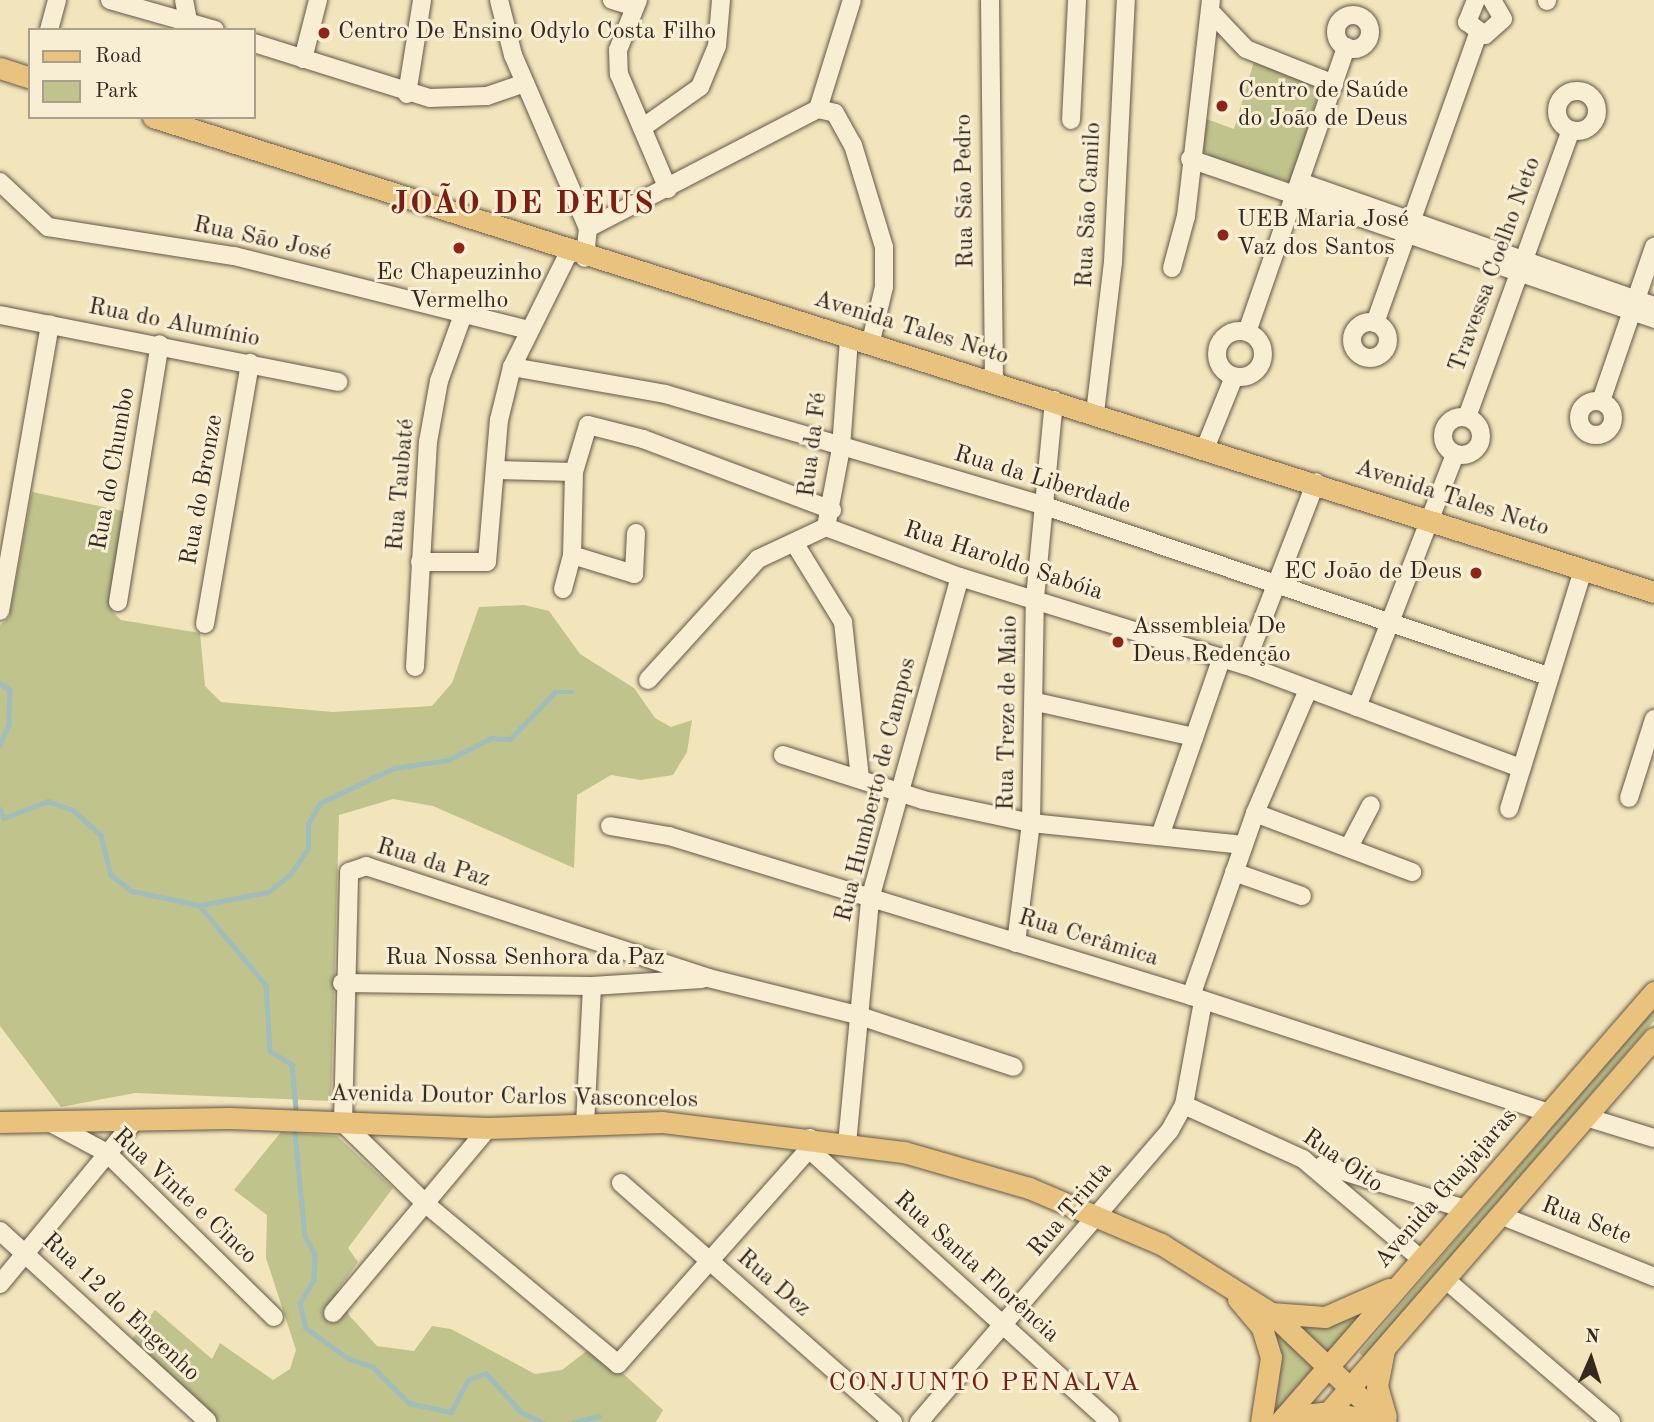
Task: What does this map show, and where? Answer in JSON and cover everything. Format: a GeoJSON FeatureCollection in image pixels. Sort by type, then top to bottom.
{"type":"FeatureCollection","features":[{"type":"Feature","properties":{"kind":"main road"},"geometry":{"type":"LineString","coordinates":[[0,68],[28,77]]}},
{"type":"Feature","properties":{"kind":"main road","name":"Avenida Tales Neto"},"geometry":{"type":"LineString","coordinates":[[158,119],[577,255],[1206,446],[1654,592]]}},
{"type":"Feature","properties":{"kind":"main road","name":"Avenida Guajajaras"},"geometry":{"type":"LineString","coordinates":[[1282,1420],[1654,992]]}},
{"type":"Feature","properties":{"kind":"main road"},"geometry":{"type":"LineString","coordinates":[[1324,1417],[1654,1038]]}},
{"type":"Feature","properties":{"kind":"main road","name":"Avenida Doutor Carlos Vasconcelos"},"geometry":{"type":"LineString","coordinates":[[0,1122],[53,1124],[136,1119],[488,1128],[681,1123],[810,1144],[848,1144],[966,1167],[1100,1215],[1211,1274],[1271,1313],[1388,1422]]}},
{"type":"Feature","properties":{"kind":"main road","name":"Avenida Doutor Carlos Vasconcelos"},"geometry":{"type":"LineString","coordinates":[[1211,1274],[1252,1314],[1268,1343],[1271,1373],[1261,1422]]}},
{"type":"Feature","properties":{"kind":"main road"},"geometry":{"type":"LineString","coordinates":[[1271,1313],[1325,1317],[1397,1285]]}},
{"type":"Feature","properties":{"kind":"main road"},"geometry":{"type":"LineString","coordinates":[[1384,1348],[1378,1397],[1388,1422]]}},
{"type":"Feature","properties":{"kind":"main road"},"geometry":{"type":"LineString","coordinates":[[1282,1420],[1324,1417],[1378,1422]]}},
{"type":"Feature","properties":{"kind":"street"},"geometry":{"type":"LineString","coordinates":[[50,28],[57,0]]}},
{"type":"Feature","properties":{"kind":"street"},"geometry":{"type":"LineString","coordinates":[[110,0],[210,28]]}},
{"type":"Feature","properties":{"kind":"street"},"geometry":{"type":"LineString","coordinates":[[184,0],[188,20]]}},
{"type":"Feature","properties":{"kind":"street"},"geometry":{"type":"LineString","coordinates":[[303,60],[318,0]]}},
{"type":"Feature","properties":{"kind":"street"},"geometry":{"type":"LineString","coordinates":[[407,94],[422,0]]}},
{"type":"Feature","properties":{"kind":"street"},"geometry":{"type":"LineString","coordinates":[[499,0],[525,83],[588,228]]}},
{"type":"Feature","properties":{"kind":"street"},"geometry":{"type":"LineString","coordinates":[[612,0],[636,4],[617,62],[668,189]]}},
{"type":"Feature","properties":{"kind":"street"},"geometry":{"type":"LineString","coordinates":[[642,128],[700,87],[717,46],[721,0]]}},
{"type":"Feature","properties":{"kind":"street"},"geometry":{"type":"LineString","coordinates":[[818,109],[852,0]]}},
{"type":"Feature","properties":{"kind":"street","name":"Rua São Pedro"},"geometry":{"type":"LineString","coordinates":[[990,0],[994,382]]}},
{"type":"Feature","properties":{"kind":"street"},"geometry":{"type":"LineString","coordinates":[[1071,120],[1077,0]]}},
{"type":"Feature","properties":{"kind":"street","name":"Rua São Camilo"},"geometry":{"type":"LineString","coordinates":[[1095,412],[1113,262],[1126,0]]}},
{"type":"Feature","properties":{"kind":"street"},"geometry":{"type":"LineString","coordinates":[[1476,0],[1466,16],[1478,34]]}},
{"type":"Feature","properties":{"kind":"street"},"geometry":{"type":"LineString","coordinates":[[1375,323],[1478,34],[1501,25],[1503,13],[1492,0]]}},
{"type":"Feature","properties":{"kind":"street"},"geometry":{"type":"LineString","coordinates":[[1172,268],[1186,216],[1190,159],[1210,6]]}},
{"type":"Feature","properties":{"kind":"street"},"geometry":{"type":"LineString","coordinates":[[1210,6],[1234,41]]}},
{"type":"Feature","properties":{"kind":"street"},"geometry":{"type":"LineString","coordinates":[[1205,38],[1234,41],[1334,84]]}},
{"type":"Feature","properties":{"kind":"street"},"geometry":{"type":"LineString","coordinates":[[256,44],[407,94],[451,100],[525,83]]}},
{"type":"Feature","properties":{"kind":"street"},"geometry":{"type":"LineString","coordinates":[[1247,332],[1346,47]]}},
{"type":"Feature","properties":{"kind":"street"},"geometry":{"type":"LineString","coordinates":[[420,562],[470,566],[485,565],[489,558],[499,420],[512,367],[528,330],[577,255],[588,228],[668,189],[818,109],[835,113],[853,145],[884,247],[884,287],[870,345]]}},
{"type":"Feature","properties":{"kind":"street","name":"Travessa Coelho Neto"},"geometry":{"type":"LineString","coordinates":[[1467,417],[1571,130]]}},
{"type":"Feature","properties":{"kind":"street"},"geometry":{"type":"LineString","coordinates":[[1190,159],[1298,188],[1410,226],[1632,305],[1654,319]]}},
{"type":"Feature","properties":{"kind":"street","name":"Rua São José"},"geometry":{"type":"LineString","coordinates":[[0,182],[48,227],[234,256],[528,330]]}},
{"type":"Feature","properties":{"kind":"street"},"geometry":{"type":"LineString","coordinates":[[1601,401],[1654,247]]}},
{"type":"Feature","properties":{"kind":"street"},"geometry":{"type":"LineString","coordinates":[[1632,305],[1654,306]]}},
{"type":"Feature","properties":{"kind":"street","name":"Rua Taubaté"},"geometry":{"type":"LineString","coordinates":[[415,667],[420,562],[433,409],[464,312]]}},
{"type":"Feature","properties":{"kind":"street","name":"Rua do Alumínio"},"geometry":{"type":"LineString","coordinates":[[0,315],[160,344],[338,382]]}},
{"type":"Feature","properties":{"kind":"street"},"geometry":{"type":"LineString","coordinates":[[0,611],[50,324]]}},
{"type":"Feature","properties":{"kind":"street"},"geometry":{"type":"LineString","coordinates":[[1247,332],[1263,349],[1261,365],[1250,376],[1234,377],[1222,369],[1218,348],[1226,336],[1247,332]]}},
{"type":"Feature","properties":{"kind":"street","name":"Rua da Fé"},"geometry":{"type":"LineString","coordinates":[[648,680],[728,586],[772,549],[795,544],[826,527],[832,510],[841,448],[849,338]]}},
{"type":"Feature","properties":{"kind":"street","name":"Rua do Chumbo"},"geometry":{"type":"LineString","coordinates":[[118,602],[160,344]]}},
{"type":"Feature","properties":{"kind":"street","name":"Rua do Bronze"},"geometry":{"type":"LineString","coordinates":[[205,624],[250,363]]}},
{"type":"Feature","properties":{"kind":"street","name":"Rua da Liberdade"},"geometry":{"type":"LineString","coordinates":[[512,367],[665,394],[1045,506],[1278,580],[1390,625],[1548,676]]}},
{"type":"Feature","properties":{"kind":"street"},"geometry":{"type":"LineString","coordinates":[[1206,446],[1234,377]]}},
{"type":"Feature","properties":{"kind":"street","name":"Rua Treze de Maio"},"geometry":{"type":"LineString","coordinates":[[1016,943],[1031,823],[1036,702],[1035,598],[1054,400]]}},
{"type":"Feature","properties":{"kind":"street"},"geometry":{"type":"LineString","coordinates":[[1467,417],[1480,427],[1482,439],[1472,452],[1455,454],[1445,444],[1444,430],[1453,419],[1467,417]]}},
{"type":"Feature","properties":{"kind":"street"},"geometry":{"type":"LineString","coordinates":[[563,589],[572,555],[574,472],[588,425],[643,439],[832,510]]}},
{"type":"Feature","properties":{"kind":"street"},"geometry":{"type":"LineString","coordinates":[[1357,707],[1432,521],[1455,454]]}},
{"type":"Feature","properties":{"kind":"street"},"geometry":{"type":"LineString","coordinates":[[497,470],[574,472]]}},
{"type":"Feature","properties":{"kind":"street"},"geometry":{"type":"LineString","coordinates":[[1245,665],[1316,482]]}},
{"type":"Feature","properties":{"kind":"street","name":"Rua Haroldo Sabóia"},"geometry":{"type":"LineString","coordinates":[[826,527],[960,577],[1222,657],[1521,768]]}},
{"type":"Feature","properties":{"kind":"street"},"geometry":{"type":"LineString","coordinates":[[572,555],[628,574],[635,572],[636,533]]}},
{"type":"Feature","properties":{"kind":"street"},"geometry":{"type":"LineString","coordinates":[[795,544],[843,622],[860,778]]}},
{"type":"Feature","properties":{"kind":"street"},"geometry":{"type":"LineString","coordinates":[[1509,809],[1583,570]]}},
{"type":"Feature","properties":{"kind":"street","name":"Rua Humberto de Campos"},"geometry":{"type":"LineString","coordinates":[[848,1144],[857,1015],[870,899],[960,577]]}},
{"type":"Feature","properties":{"kind":"street"},"geometry":{"type":"LineString","coordinates":[[1160,836],[1222,657]]}},
{"type":"Feature","properties":{"kind":"street","name":"Rua Trinta"},"geometry":{"type":"LineString","coordinates":[[919,1422],[1100,1215],[1184,1105],[1197,998],[1234,872],[1255,813],[1308,690]]}},
{"type":"Feature","properties":{"kind":"street"},"geometry":{"type":"LineString","coordinates":[[1036,702],[1194,737]]}},
{"type":"Feature","properties":{"kind":"street"},"geometry":{"type":"LineString","coordinates":[[1629,798],[1654,719]]}},
{"type":"Feature","properties":{"kind":"street"},"geometry":{"type":"LineString","coordinates":[[783,755],[900,793],[1031,823],[1244,845]]}},
{"type":"Feature","properties":{"kind":"street"},"geometry":{"type":"LineString","coordinates":[[1349,847],[1371,805]]}},
{"type":"Feature","properties":{"kind":"street"},"geometry":{"type":"LineString","coordinates":[[1255,813],[1412,872]]}},
{"type":"Feature","properties":{"kind":"street","name":"Rua Cerâmica"},"geometry":{"type":"LineString","coordinates":[[611,826],[669,836],[1197,998],[1548,1113]]}},
{"type":"Feature","properties":{"kind":"street","name":"Rua da Paz"},"geometry":{"type":"LineString","coordinates":[[343,1123],[342,983],[345,879],[366,866],[708,978],[857,1015],[1014,1067]]}},
{"type":"Feature","properties":{"kind":"street"},"geometry":{"type":"LineString","coordinates":[[1234,872],[1302,896]]}},
{"type":"Feature","properties":{"kind":"street","name":"Rua Nossa Senhora da Paz"},"geometry":{"type":"LineString","coordinates":[[342,983],[592,986],[708,978]]}},
{"type":"Feature","properties":{"kind":"street"},"geometry":{"type":"LineString","coordinates":[[585,1125],[592,986]]}},
{"type":"Feature","properties":{"kind":"street","name":"Rua Oito"},"geometry":{"type":"LineString","coordinates":[[1184,1105],[1303,1159],[1421,1259]]}},
{"type":"Feature","properties":{"kind":"street"},"geometry":{"type":"LineString","coordinates":[[1586,1117],[1654,1138]]}},
{"type":"Feature","properties":{"kind":"street"},"geometry":{"type":"LineString","coordinates":[[0,1284],[136,1119]]}},
{"type":"Feature","properties":{"kind":"street"},"geometry":{"type":"LineString","coordinates":[[343,1123],[425,1203],[618,1364],[710,1262],[810,1144]]}},
{"type":"Feature","properties":{"kind":"street","name":"Rua Vinte e Cinco"},"geometry":{"type":"LineString","coordinates":[[53,1124],[107,1153],[274,1317]]}},
{"type":"Feature","properties":{"kind":"street"},"geometry":{"type":"LineString","coordinates":[[333,1313],[488,1128]]}},
{"type":"Feature","properties":{"kind":"street","name":"Rua Santa Florência"},"geometry":{"type":"LineString","coordinates":[[810,1144],[1003,1326],[1110,1422]]}},
{"type":"Feature","properties":{"kind":"street"},"geometry":{"type":"LineString","coordinates":[[1303,1159],[1465,1209]]}},
{"type":"Feature","properties":{"kind":"street","name":"Rua Dez"},"geometry":{"type":"LineString","coordinates":[[621,1183],[893,1422]]}},
{"type":"Feature","properties":{"kind":"street","name":"Rua Sete"},"geometry":{"type":"LineString","coordinates":[[1500,1216],[1654,1277]]}},
{"type":"Feature","properties":{"kind":"street","name":"Rua 12 do Engenho"},"geometry":{"type":"LineString","coordinates":[[0,1231],[207,1421]]}},
{"type":"Feature","properties":{"kind":"street"},"geometry":{"type":"LineString","coordinates":[[1445,1279],[1611,1422]]}},
{"type":"Feature","properties":{"kind":"green space"},"geometry":{"type":"Polygon","coordinates":[[[1255,58],[1322,83],[1291,182],[1220,162],[1202,150],[1201,117],[1234,129],[1255,58]]]}},
{"type":"Feature","properties":{"kind":"green space"},"geometry":{"type":"Polygon","coordinates":[[[32,492],[123,511],[112,611],[121,620],[200,633],[205,686],[221,702],[333,712],[432,706],[452,683],[479,607],[524,605],[549,611],[580,654],[634,688],[655,718],[671,727],[692,720],[687,752],[673,775],[641,780],[611,775],[577,795],[574,868],[433,806],[393,799],[339,815],[331,1101],[135,1093],[61,1107],[0,1026],[0,625],[9,618],[32,492]]]}},
{"type":"Feature","properties":{"kind":"green space"},"geometry":{"type":"Polygon","coordinates":[[[1654,1008],[1654,1021],[1364,1357],[1359,1353],[1654,1008]]]}},
{"type":"Feature","properties":{"kind":"green space"},"geometry":{"type":"Polygon","coordinates":[[[281,1132],[337,1136],[393,1188],[348,1248],[358,1262],[338,1290],[349,1315],[377,1346],[414,1351],[432,1326],[451,1329],[535,1374],[562,1370],[593,1346],[663,1410],[656,1422],[219,1422],[132,1339],[155,1310],[212,1359],[220,1343],[273,1380],[290,1369],[296,1350],[266,1258],[267,1215],[234,1190],[281,1132]]]}},
{"type":"Feature","properties":{"kind":"green space"},"geometry":{"type":"Polygon","coordinates":[[[1363,1313],[1329,1353],[1292,1324],[1326,1324],[1363,1313]]]}},
{"type":"Feature","properties":{"kind":"green space"},"geometry":{"type":"Polygon","coordinates":[[[1269,1325],[1319,1364],[1275,1413],[1281,1357],[1269,1325]]]}},
{"type":"Feature","properties":{"kind":"waterway"},"geometry":{"type":"LineString","coordinates":[[0,683],[10,690],[9,724],[0,745]]}},
{"type":"Feature","properties":{"kind":"waterway"},"geometry":{"type":"LineString","coordinates":[[200,905],[268,892],[290,875],[308,848],[308,824],[320,803],[394,768],[448,760],[491,738],[510,739],[555,692],[572,692]]}},
{"type":"Feature","properties":{"kind":"waterway"},"geometry":{"type":"LineString","coordinates":[[0,809],[4,818],[48,801],[73,810],[101,835],[111,875],[132,891],[199,905],[266,985],[270,1051],[292,1064],[296,1109]]}},
{"type":"Feature","properties":{"kind":"waterway"},"geometry":{"type":"LineString","coordinates":[[295,1133],[305,1236],[315,1254],[314,1280],[300,1303],[306,1328],[349,1359],[373,1367],[409,1403],[451,1412],[468,1380],[486,1373],[521,1412],[542,1422]]}},
{"type":"Feature","properties":{"kind":"waterway"},"geometry":{"type":"LineString","coordinates":[[574,1422],[598,1416]]}},
{"type":"Feature","properties":{"kind":"place","name":"Centro De Ensino Odylo Costa Filho"},"geometry":{"type":"Point","coordinates":[324,33]}},
{"type":"Feature","properties":{"kind":"place","name":"Centro de Saúde do João de Deus"},"geometry":{"type":"Point","coordinates":[1222,106]}},
{"type":"Feature","properties":{"kind":"place","name":"UEB Maria José Vaz dos Santos"},"geometry":{"type":"Point","coordinates":[1223,235]}},
{"type":"Feature","properties":{"kind":"place","name":"Ec Chapeuzinho Vermelho"},"geometry":{"type":"Point","coordinates":[459,248]}},
{"type":"Feature","properties":{"kind":"place","name":"EC João de Deus"},"geometry":{"type":"Point","coordinates":[1476,573]}},
{"type":"Feature","properties":{"kind":"place","name":"Assembleia De Deus Redenção"},"geometry":{"type":"Point","coordinates":[1118,642]}},
{"type":"Feature","properties":{"kind":"district","name":"JOÃO DE DEUS"},"geometry":{"type":"Point","coordinates":[523,205]}},
{"type":"Feature","properties":{"kind":"district","name":"CONJUNTO PENALVA"},"geometry":{"type":"Point","coordinates":[985,1384]}}]}
